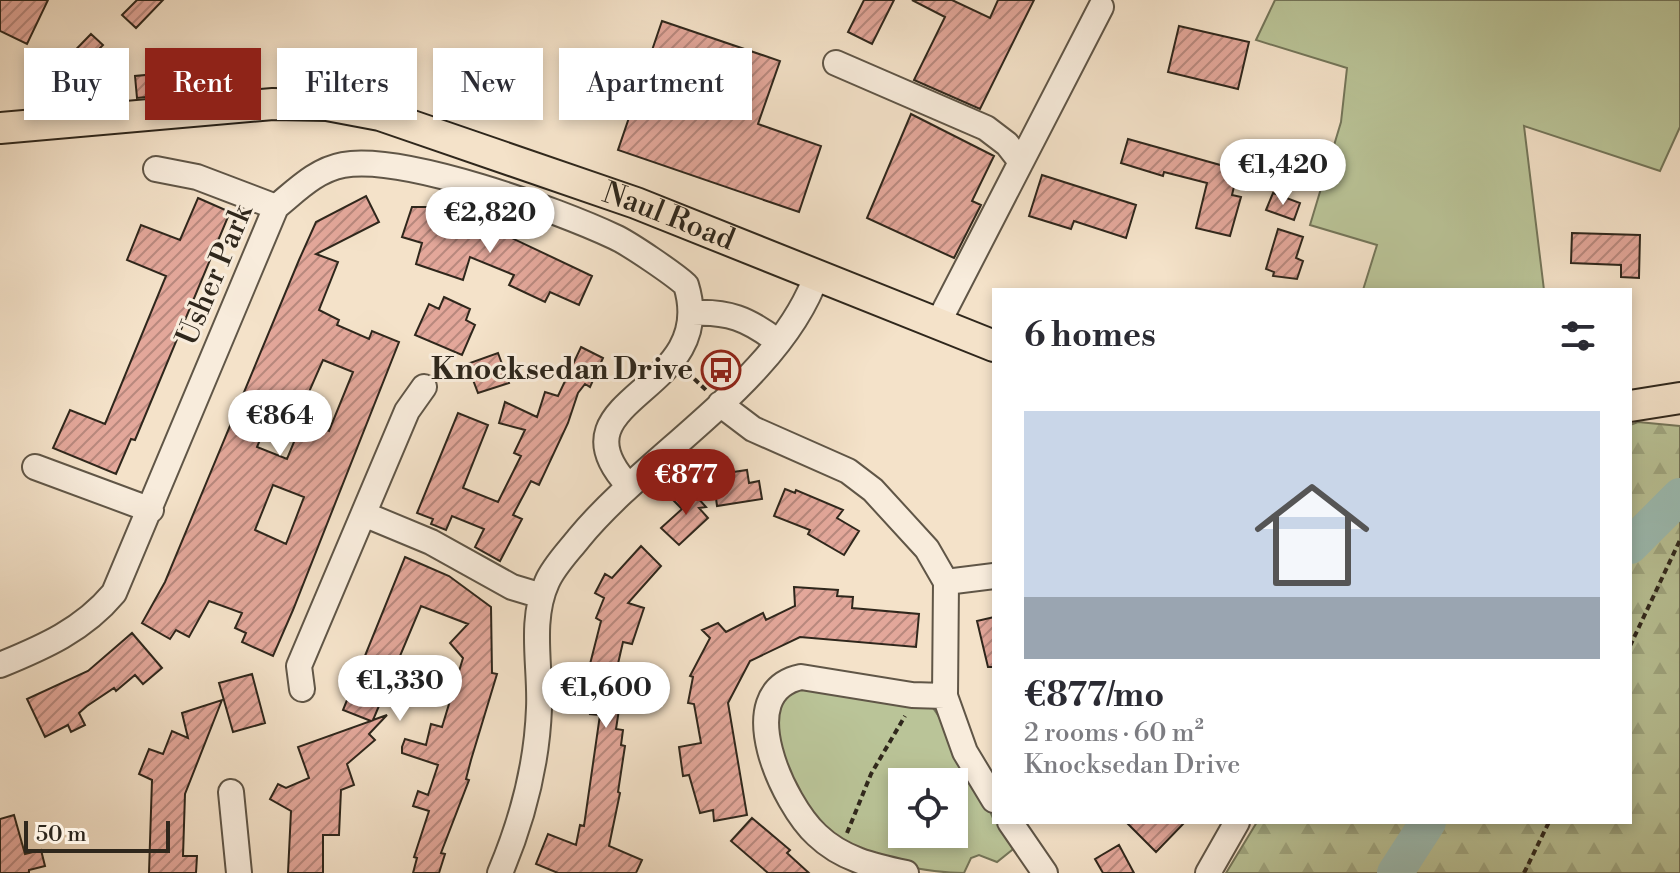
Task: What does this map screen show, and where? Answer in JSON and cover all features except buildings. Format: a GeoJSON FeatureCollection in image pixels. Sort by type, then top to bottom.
{"type":"FeatureCollection","features":[{"type":"Feature","properties":{"kind":"main road","name":"Naul Road"},"geometry":{"type":"LineString","coordinates":[[0,128],[273,104],[341,108],[380,115],[636,203],[992,345]]}},
{"type":"Feature","properties":{"kind":"main road"},"geometry":{"type":"LineString","coordinates":[[1632,406],[1680,398]]}},
{"type":"Feature","properties":{"kind":"street"},"geometry":{"type":"LineString","coordinates":[[938,323],[1101,7]]}},
{"type":"Feature","properties":{"kind":"street"},"geometry":{"type":"LineString","coordinates":[[836,63],[986,128],[1007,144],[1021,162]]}},
{"type":"Feature","properties":{"kind":"street","name":"Usher Park"},"geometry":{"type":"LineString","coordinates":[[0,665],[44,648],[76,630],[100,610],[114,593],[276,207],[308,181],[342,165],[361,163],[411,170],[480,188],[619,239],[686,285],[692,313]]}},
{"type":"Feature","properties":{"kind":"street"},"geometry":{"type":"LineString","coordinates":[[156,169],[197,177],[276,207]]}},
{"type":"Feature","properties":{"kind":"street"},"geometry":{"type":"LineString","coordinates":[[500,873],[526,795],[537,739],[537,629],[542,596],[557,565],[628,485],[720,404],[777,341],[806,299],[817,274]]}},
{"type":"Feature","properties":{"kind":"street"},"geometry":{"type":"LineString","coordinates":[[628,485],[608,459],[606,436],[621,409],[675,360],[691,329],[692,313],[721,311],[739,316],[777,341]]}},
{"type":"Feature","properties":{"kind":"street"},"geometry":{"type":"LineString","coordinates":[[302,689],[299,666],[366,515],[407,411],[424,387]]}},
{"type":"Feature","properties":{"kind":"street"},"geometry":{"type":"LineString","coordinates":[[720,404],[753,429],[818,456],[873,490],[927,549],[946,582],[945,696],[965,752],[992,797]]}},
{"type":"Feature","properties":{"kind":"street"},"geometry":{"type":"LineString","coordinates":[[35,467],[151,510]]}},
{"type":"Feature","properties":{"kind":"street"},"geometry":{"type":"LineString","coordinates":[[366,515],[431,542],[512,587],[542,596]]}},
{"type":"Feature","properties":{"kind":"street"},"geometry":{"type":"LineString","coordinates":[[946,582],[992,576]]}},
{"type":"Feature","properties":{"kind":"street"},"geometry":{"type":"LineString","coordinates":[[906,873],[870,865],[837,850],[816,835],[787,800],[772,756],[767,704],[787,680],[801,677],[912,695],[945,696]]}},
{"type":"Feature","properties":{"kind":"street"},"geometry":{"type":"LineString","coordinates":[[231,792],[239,873]]}},
{"type":"Feature","properties":{"kind":"street"},"geometry":{"type":"LineString","coordinates":[[1011,824],[1045,873]]}},
{"type":"Feature","properties":{"kind":"street"},"geometry":{"type":"LineString","coordinates":[[1208,873],[1236,824]]}},
{"type":"Feature","properties":{"kind":"path"},"geometry":{"type":"LineString","coordinates":[[675,360],[720,404]]}},
{"type":"Feature","properties":{"kind":"path"},"geometry":{"type":"LineString","coordinates":[[1632,642],[1680,540]]}},
{"type":"Feature","properties":{"kind":"path"},"geometry":{"type":"LineString","coordinates":[[837,850],[871,774],[908,711],[912,695]]}},
{"type":"Feature","properties":{"kind":"path"},"geometry":{"type":"LineString","coordinates":[[1524,873],[1548,824]]}},
{"type":"Feature","properties":{"kind":"green space"},"geometry":{"type":"Polygon","coordinates":[[[1275,0],[1680,0],[1680,127],[1660,171],[1524,126],[1544,288],[1364,288],[1377,245],[1310,225],[1341,122],[1347,68],[1256,40],[1275,0]]]}},
{"type":"Feature","properties":{"kind":"green space"},"geometry":{"type":"Polygon","coordinates":[[[1638,422],[1680,426],[1680,873],[1226,873],[1256,824],[1632,824],[1632,424],[1638,422]]]}},
{"type":"Feature","properties":{"kind":"green space"},"geometry":{"type":"Polygon","coordinates":[[[807,686],[933,708],[967,768],[888,768],[888,848],[968,848],[968,770],[986,802],[992,824],[1001,824],[1017,846],[997,862],[979,855],[971,858],[964,873],[905,866],[850,847],[811,815],[789,783],[778,728],[780,703],[784,696],[807,686]]]}},
{"type":"Feature","properties":{"kind":"waterway"},"geometry":{"type":"LineString","coordinates":[[1632,544],[1680,496]]}},
{"type":"Feature","properties":{"kind":"waterway"},"geometry":{"type":"LineString","coordinates":[[1395,873],[1427,824]]}},
{"type":"Feature","properties":{"kind":"place","name":"Knocksedan Drive"},"geometry":{"type":"Point","coordinates":[721,370]}}]}
